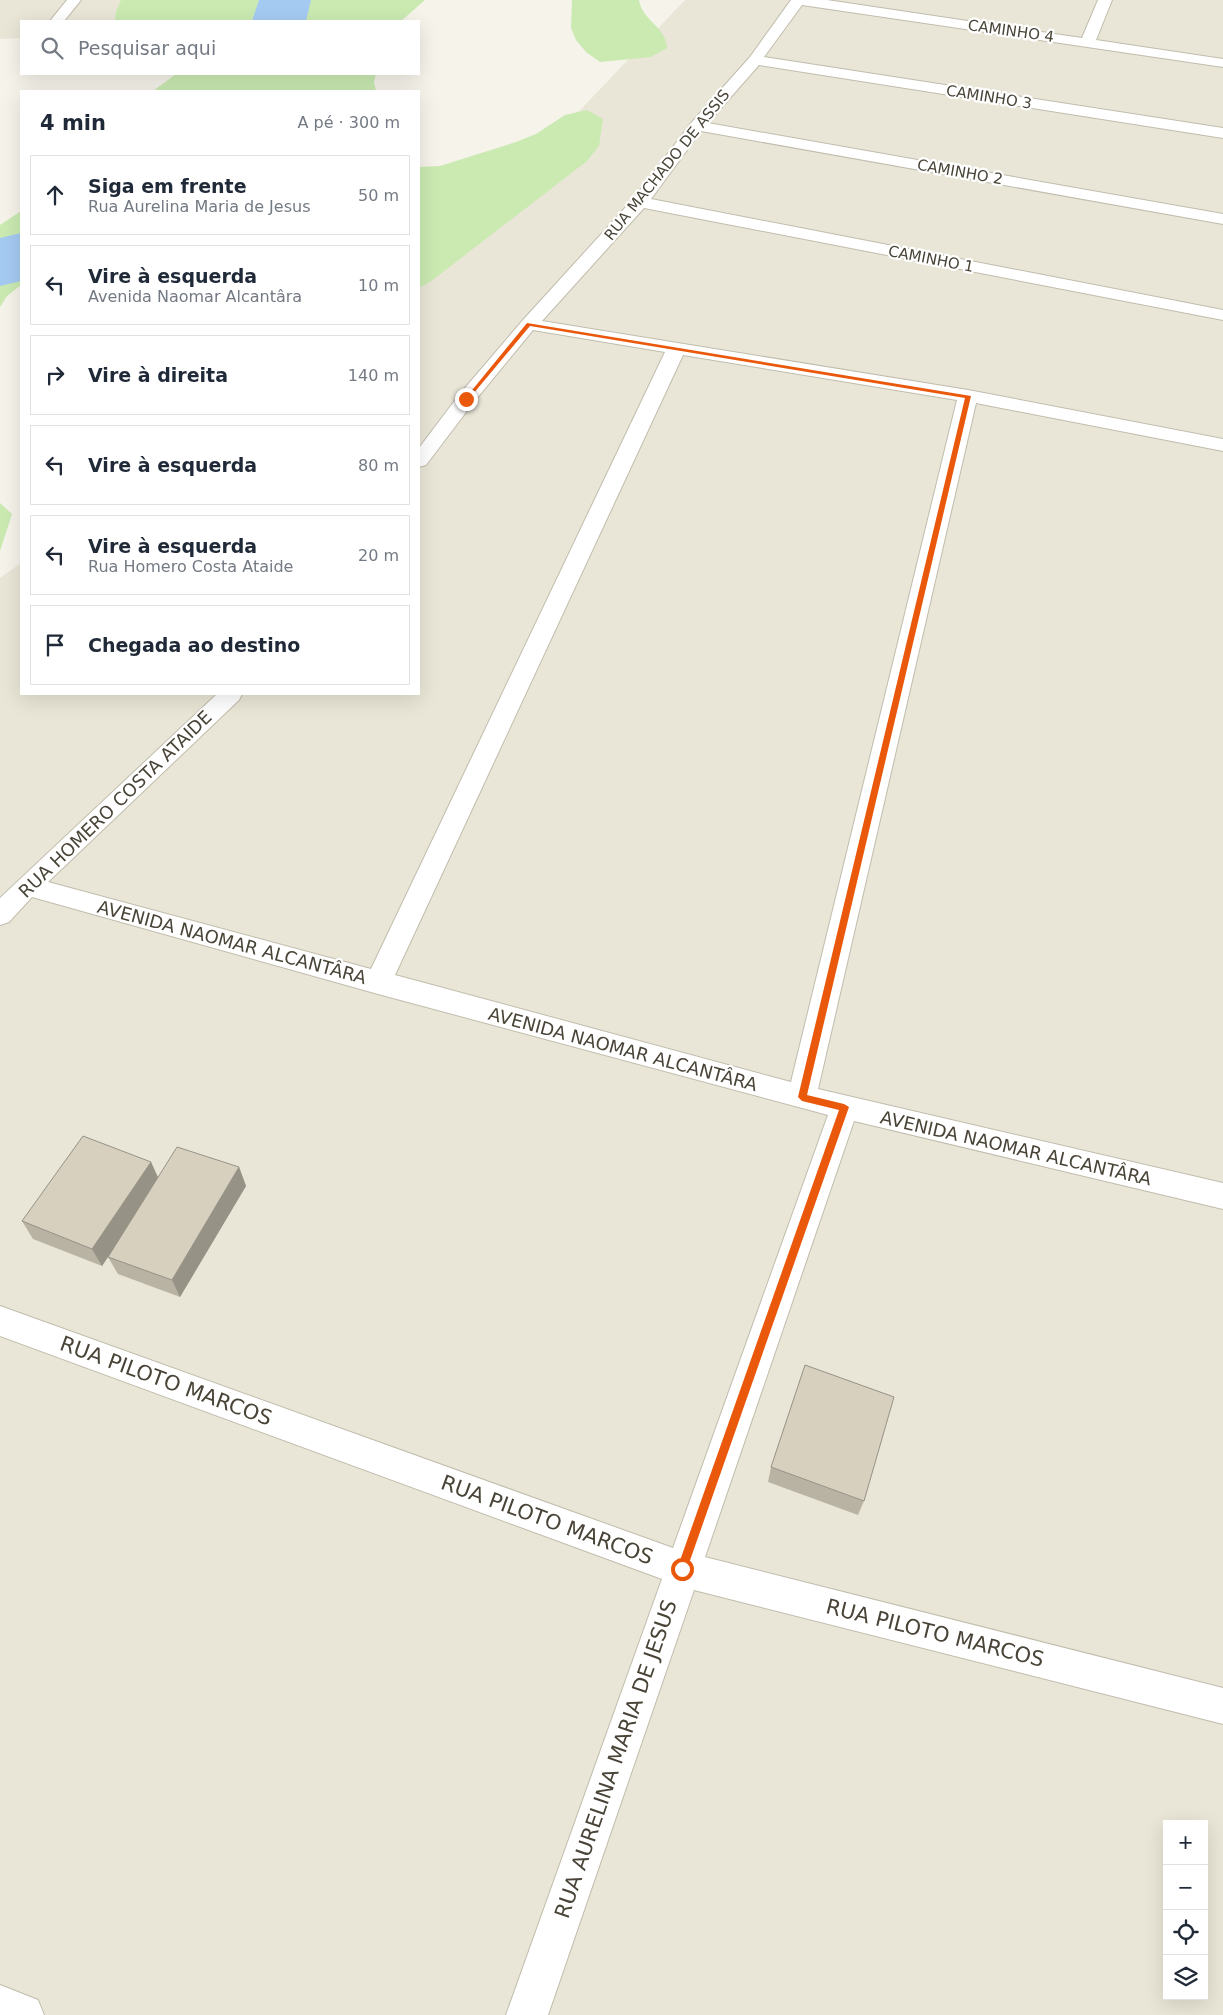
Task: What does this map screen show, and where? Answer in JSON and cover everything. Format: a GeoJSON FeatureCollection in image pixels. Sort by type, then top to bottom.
{"type":"FeatureCollection","features":[{"type":"Feature","properties":{"kind":"street"},"geometry":{"type":"LineString","coordinates":[[58,20],[74,0]]}},
{"type":"Feature","properties":{"kind":"street","name":"CAMINHO 4"},"geometry":{"type":"LineString","coordinates":[[798,0],[1223,63]]}},
{"type":"Feature","properties":{"kind":"street","name":"RUA MACHADO DE ASSIS"},"geometry":{"type":"LineString","coordinates":[[529,324],[640,202],[697,126],[755,60],[798,0]]}},
{"type":"Feature","properties":{"kind":"street"},"geometry":{"type":"LineString","coordinates":[[1087,43],[1105,0]]}},
{"type":"Feature","properties":{"kind":"street","name":"CAMINHO 3"},"geometry":{"type":"LineString","coordinates":[[755,60],[1223,132]]}},
{"type":"Feature","properties":{"kind":"street","name":"CAMINHO 2"},"geometry":{"type":"LineString","coordinates":[[697,126],[1223,219]]}},
{"type":"Feature","properties":{"kind":"street","name":"CAMINHO 1"},"geometry":{"type":"LineString","coordinates":[[640,202],[1223,315]]}},
{"type":"Feature","properties":{"kind":"street"},"geometry":{"type":"LineString","coordinates":[[420,461],[466,399],[529,324],[968,396],[1223,445]]}},
{"type":"Feature","properties":{"kind":"street"},"geometry":{"type":"LineString","coordinates":[[378,982],[676,349]]}},
{"type":"Feature","properties":{"kind":"street"},"geometry":{"type":"LineString","coordinates":[[802,1097],[968,396]]}},
{"type":"Feature","properties":{"kind":"street","name":"RUA HOMERO COSTA ATAIDE"},"geometry":{"type":"LineString","coordinates":[[0,915],[27,886],[230,695]]}},
{"type":"Feature","properties":{"kind":"street","name":"AVENIDA NAOMAR ALCANTÂRA"},"geometry":{"type":"LineString","coordinates":[[27,886],[802,1097],[1223,1196]]}},
{"type":"Feature","properties":{"kind":"street","name":"RUA AURELINA MARIA DE JESUS"},"geometry":{"type":"LineString","coordinates":[[528,2015],[844,1107]]}},
{"type":"Feature","properties":{"kind":"street","name":"RUA PILOTO MARCOS"},"geometry":{"type":"LineString","coordinates":[[0,1321],[682,1569],[1223,1706]]}},
{"type":"Feature","properties":{"kind":"street"},"geometry":{"type":"LineString","coordinates":[[0,2006],[23,2015]]}},
{"type":"Feature","properties":{"kind":"shaded area"},"geometry":{"type":"Polygon","coordinates":[[[0,0],[137,0],[122,20],[20,20],[20,38],[0,39],[0,0]]]}},
{"type":"Feature","properties":{"kind":"shaded area"},"geometry":{"type":"Polygon","coordinates":[[[685,0],[1223,0],[1223,2015],[0,2015],[0,578],[20,564],[20,695],[420,695],[420,278],[685,0]]]}},
{"type":"Feature","properties":{"kind":"green space"},"geometry":{"type":"Polygon","coordinates":[[[121,0],[425,0],[402,20],[115,20],[121,0]]]}},
{"type":"Feature","properties":{"kind":"green space"},"geometry":{"type":"Polygon","coordinates":[[[572,0],[639,0],[644,13],[663,34],[667,48],[651,57],[600,62],[586,52],[576,40],[571,28],[572,0]]]}},
{"type":"Feature","properties":{"kind":"green space"},"geometry":{"type":"Polygon","coordinates":[[[175,75],[376,75],[374,82],[376,90],[154,90],[175,75]]]}},
{"type":"Feature","properties":{"kind":"green space"},"geometry":{"type":"Polygon","coordinates":[[[587,110],[603,119],[599,146],[587,161],[430,282],[420,287],[420,167],[440,166],[516,142],[536,134],[565,115],[587,110]]]}},
{"type":"Feature","properties":{"kind":"green space"},"geometry":{"type":"Polygon","coordinates":[[[20,212],[20,286],[7,296],[0,307],[0,225],[20,212]]]}},
{"type":"Feature","properties":{"kind":"green space"},"geometry":{"type":"Polygon","coordinates":[[[0,503],[12,514],[0,551],[0,503]]]}},
{"type":"Feature","properties":{"kind":"building"},"geometry":{"type":"Polygon","coordinates":[[[83,1136],[151,1162],[92,1249],[22,1221],[83,1136]]]}},
{"type":"Feature","properties":{"kind":"building"},"geometry":{"type":"Polygon","coordinates":[[[177,1147],[239,1167],[172,1280],[108,1257],[177,1147]]]}},
{"type":"Feature","properties":{"kind":"building"},"geometry":{"type":"Polygon","coordinates":[[[805,1365],[894,1397],[864,1501],[771,1467],[805,1365]]]}},
{"type":"Feature","properties":{"kind":"waterway"},"geometry":{"type":"LineString","coordinates":[[279,20],[285,0]]}},
{"type":"Feature","properties":{"kind":"waterway"},"geometry":{"type":"LineString","coordinates":[[0,266],[20,254]]}},
{"type":"Feature","properties":{"kind":"route"},"geometry":{"type":"LineString","coordinates":[[466,399],[529,324],[968,396],[802,1097],[844,1107],[682,1569]]}}]}
